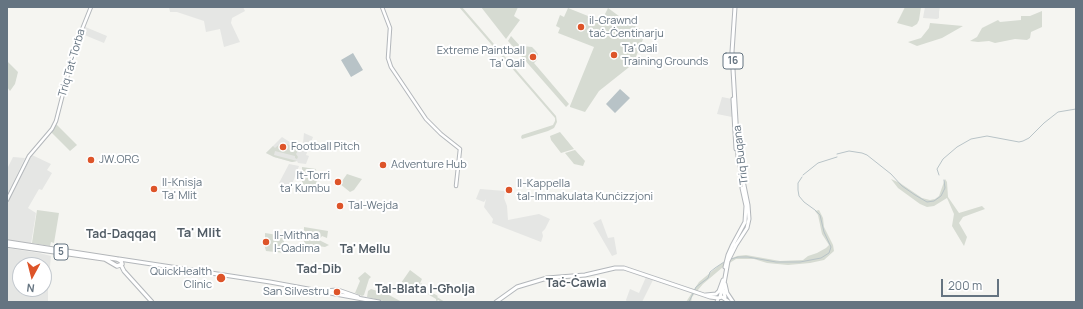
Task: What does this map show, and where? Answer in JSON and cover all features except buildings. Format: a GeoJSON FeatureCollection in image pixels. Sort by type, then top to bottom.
{"type":"FeatureCollection","features":[{"type":"Feature","properties":{"kind":"highway","name":"5"},"geometry":{"type":"LineString","coordinates":[[7,243],[119,259]]}},
{"type":"Feature","properties":{"kind":"highway","name":"5"},"geometry":{"type":"LineString","coordinates":[[7,243],[104,259],[117,266],[121,264]]}},
{"type":"Feature","properties":{"kind":"highway"},"geometry":{"type":"LineString","coordinates":[[119,259],[121,264]]}},
{"type":"Feature","properties":{"kind":"main road","name":"Triq Tat-Torba"},"geometry":{"type":"LineString","coordinates":[[7,200],[29,156],[52,129],[56,121],[75,47],[91,7]]}},
{"type":"Feature","properties":{"kind":"main road"},"geometry":{"type":"LineString","coordinates":[[382,7],[390,28],[388,58],[391,67],[426,119],[441,134],[460,149],[456,186]]}},
{"type":"Feature","properties":{"kind":"main road","name":"Triq Buqana"},"geometry":{"type":"LineString","coordinates":[[719,297],[728,260],[747,228],[749,219],[748,205],[738,156],[732,52],[734,7]]}},
{"type":"Feature","properties":{"kind":"main road"},"geometry":{"type":"LineString","coordinates":[[119,259],[270,282],[379,302]]}},
{"type":"Feature","properties":{"kind":"main road","name":"Triq Buqana"},"geometry":{"type":"LineString","coordinates":[[725,297],[723,288],[728,260]]}},
{"type":"Feature","properties":{"kind":"main road"},"geometry":{"type":"LineString","coordinates":[[131,262],[121,264],[124,271],[152,302]]}},
{"type":"Feature","properties":{"kind":"main road"},"geometry":{"type":"LineString","coordinates":[[496,302],[517,287],[536,281],[547,278],[585,275],[619,268],[629,269],[660,281],[710,297],[717,302]]}},
{"type":"Feature","properties":{"kind":"main road"},"geometry":{"type":"LineString","coordinates":[[726,274],[726,288],[733,302]]}},
{"type":"Feature","properties":{"kind":"main road"},"geometry":{"type":"LineString","coordinates":[[698,293],[716,294],[719,291],[723,279]]}},
{"type":"Feature","properties":{"kind":"main road"},"geometry":{"type":"LineString","coordinates":[[320,291],[334,289],[364,299]]}},
{"type":"Feature","properties":{"kind":"main road"},"geometry":{"type":"LineString","coordinates":[[333,294],[334,289]]}},
{"type":"Feature","properties":{"kind":"main road"},"geometry":{"type":"LineString","coordinates":[[342,295],[343,291]]}},
{"type":"Feature","properties":{"kind":"main road"},"geometry":{"type":"LineString","coordinates":[[710,297],[725,297],[729,302]]}},
{"type":"Feature","properties":{"kind":"main road","name":"16"},"geometry":{"type":"LineString","coordinates":[[717,302],[719,297]]}},
{"type":"Feature","properties":{"kind":"shaded area"},"geometry":{"type":"Polygon","coordinates":[[[169,7],[243,7],[245,11],[232,18],[231,23],[240,42],[224,47],[220,29],[206,32],[204,21],[177,12],[170,12],[169,7]]]}},
{"type":"Feature","properties":{"kind":"shaded area"},"geometry":{"type":"Polygon","coordinates":[[[459,7],[462,7],[556,116],[557,122],[554,128],[522,139],[522,135],[553,125],[555,118],[459,7]]]}},
{"type":"Feature","properties":{"kind":"shaded area"},"geometry":{"type":"Polygon","coordinates":[[[481,7],[518,7],[514,16],[520,20],[506,39],[481,7]]]}},
{"type":"Feature","properties":{"kind":"shaded area"},"geometry":{"type":"Polygon","coordinates":[[[905,7],[921,7],[919,20],[917,24],[912,27],[897,23],[905,7]]]}},
{"type":"Feature","properties":{"kind":"shaded area"},"geometry":{"type":"Polygon","coordinates":[[[925,7],[940,7],[939,18],[923,18],[925,7]]]}},
{"type":"Feature","properties":{"kind":"shaded area","name":"Ta' Qali Training Grounds"},"geometry":{"type":"Polygon","coordinates":[[[568,8],[603,22],[603,18],[608,8],[627,22],[646,32],[633,64],[599,91],[585,112],[570,106],[594,47],[558,33],[560,28],[556,26],[560,15],[564,17],[568,8]]]}},
{"type":"Feature","properties":{"kind":"shaded area"},"geometry":{"type":"Polygon","coordinates":[[[1042,11],[1042,27],[1031,32],[1030,38],[1027,40],[1015,39],[995,43],[989,41],[970,41],[977,37],[982,28],[998,20],[1000,22],[1021,20],[1021,16],[1030,16],[1042,11]]]}},
{"type":"Feature","properties":{"kind":"shaded area"},"geometry":{"type":"Polygon","coordinates":[[[930,23],[963,26],[942,38],[917,46],[908,42],[921,38],[929,28],[930,23]]]}},
{"type":"Feature","properties":{"kind":"shaded area"},"geometry":{"type":"Polygon","coordinates":[[[83,26],[107,36],[104,43],[82,34],[81,31],[83,26]]]}},
{"type":"Feature","properties":{"kind":"shaded area"},"geometry":{"type":"Polygon","coordinates":[[[511,36],[521,47],[532,47],[535,50],[538,54],[537,60],[534,63],[569,104],[566,107],[508,41],[511,36]]]}},
{"type":"Feature","properties":{"kind":"shaded area"},"geometry":{"type":"Polygon","coordinates":[[[353,53],[363,70],[351,77],[341,60],[353,53]]]}},
{"type":"Feature","properties":{"kind":"shaded area"},"geometry":{"type":"Polygon","coordinates":[[[7,61],[18,72],[15,84],[10,91],[7,87],[7,61]]]}},
{"type":"Feature","properties":{"kind":"shaded area"},"geometry":{"type":"Polygon","coordinates":[[[620,89],[630,98],[615,113],[606,104],[620,89]]]}},
{"type":"Feature","properties":{"kind":"shaded area"},"geometry":{"type":"Polygon","coordinates":[[[722,97],[732,99],[732,117],[717,114],[722,97]]]}},
{"type":"Feature","properties":{"kind":"shaded area"},"geometry":{"type":"Polygon","coordinates":[[[56,124],[77,145],[70,151],[51,132],[56,124]]]}},
{"type":"Feature","properties":{"kind":"shaded area"},"geometry":{"type":"Polygon","coordinates":[[[560,132],[574,149],[561,153],[551,140],[550,136],[560,132]]]}},
{"type":"Feature","properties":{"kind":"shaded area"},"geometry":{"type":"Polygon","coordinates":[[[304,133],[313,137],[306,155],[309,156],[306,164],[298,163],[297,161],[292,162],[266,153],[282,137],[299,148],[303,143],[304,133]]]}},
{"type":"Feature","properties":{"kind":"shaded area"},"geometry":{"type":"Polygon","coordinates":[[[282,142],[299,149],[296,154],[298,157],[297,159],[295,156],[275,151],[274,155],[297,161],[292,162],[266,153],[273,146],[275,148],[282,142]]]}},
{"type":"Feature","properties":{"kind":"shaded area"},"geometry":{"type":"Polygon","coordinates":[[[575,150],[585,161],[583,166],[574,164],[565,153],[575,150]]]}},
{"type":"Feature","properties":{"kind":"shaded area"},"geometry":{"type":"Polygon","coordinates":[[[32,155],[51,164],[47,170],[52,173],[42,190],[39,189],[28,208],[36,213],[31,244],[7,240],[7,202],[32,155]]]}},
{"type":"Feature","properties":{"kind":"shaded area"},"geometry":{"type":"Polygon","coordinates":[[[13,157],[25,158],[7,195],[7,169],[13,157]]]}},
{"type":"Feature","properties":{"kind":"shaded area"},"geometry":{"type":"Polygon","coordinates":[[[289,164],[299,166],[289,192],[279,183],[289,164]]]}},
{"type":"Feature","properties":{"kind":"shaded area"},"geometry":{"type":"Polygon","coordinates":[[[302,167],[316,169],[317,189],[302,189],[302,167]]]}},
{"type":"Feature","properties":{"kind":"shaded area"},"geometry":{"type":"Polygon","coordinates":[[[347,174],[362,179],[354,190],[350,192],[340,184],[347,174]]]}},
{"type":"Feature","properties":{"kind":"shaded area"},"geometry":{"type":"Polygon","coordinates":[[[891,179],[900,183],[922,198],[930,200],[939,196],[945,179],[947,182],[948,197],[959,213],[982,206],[985,209],[963,217],[959,223],[967,237],[964,246],[952,226],[954,214],[947,198],[934,206],[927,207],[920,204],[898,188],[891,179]]]}},
{"type":"Feature","properties":{"kind":"shaded area"},"geometry":{"type":"Polygon","coordinates":[[[480,189],[505,191],[504,198],[507,206],[508,220],[539,214],[550,219],[542,232],[543,236],[541,242],[492,223],[493,219],[484,207],[486,199],[484,202],[476,199],[480,189]]]}},
{"type":"Feature","properties":{"kind":"shaded area"},"geometry":{"type":"Polygon","coordinates":[[[37,210],[59,213],[54,243],[51,242],[50,246],[32,243],[37,210]]]}},
{"type":"Feature","properties":{"kind":"shaded area"},"geometry":{"type":"Polygon","coordinates":[[[819,210],[834,251],[824,260],[788,265],[767,263],[754,259],[736,259],[723,267],[703,284],[692,297],[691,302],[686,302],[699,282],[722,263],[737,256],[746,255],[780,261],[803,260],[808,256],[826,248],[829,245],[822,234],[818,215],[815,211],[819,210]]]}},
{"type":"Feature","properties":{"kind":"shaded area"},"geometry":{"type":"Polygon","coordinates":[[[601,219],[608,238],[614,237],[617,254],[612,256],[593,223],[601,219]]]}},
{"type":"Feature","properties":{"kind":"shaded area"},"geometry":{"type":"Polygon","coordinates":[[[304,227],[328,231],[327,238],[322,236],[319,240],[329,245],[325,247],[304,244],[304,227]]]}},
{"type":"Feature","properties":{"kind":"shaded area"},"geometry":{"type":"Polygon","coordinates":[[[265,233],[284,236],[284,253],[266,251],[264,244],[267,244],[269,240],[265,238],[265,233]]]}},
{"type":"Feature","properties":{"kind":"shaded area"},"geometry":{"type":"Polygon","coordinates":[[[7,248],[51,256],[12,257],[12,297],[48,297],[48,302],[7,302],[7,248]]]}},
{"type":"Feature","properties":{"kind":"shaded area"},"geometry":{"type":"Polygon","coordinates":[[[410,270],[422,279],[413,292],[401,283],[410,270]]]}},
{"type":"Feature","properties":{"kind":"shaded area"},"geometry":{"type":"Polygon","coordinates":[[[365,272],[371,277],[364,295],[362,296],[355,293],[360,281],[358,278],[365,272]]]}},
{"type":"Feature","properties":{"kind":"shaded area"},"geometry":{"type":"Polygon","coordinates":[[[646,277],[653,280],[642,302],[627,302],[626,300],[630,289],[639,293],[646,277]]]}},
{"type":"Feature","properties":{"kind":"shaded area"},"geometry":{"type":"Polygon","coordinates":[[[421,283],[429,291],[445,302],[440,302],[439,300],[436,301],[436,299],[426,293],[427,291],[419,285],[421,283]]]}},
{"type":"Feature","properties":{"kind":"shaded area"},"geometry":{"type":"Polygon","coordinates":[[[371,289],[387,294],[402,302],[387,302],[367,297],[368,291],[371,289]]]}},
{"type":"Feature","properties":{"kind":"waterway"},"geometry":{"type":"LineString","coordinates":[[939,175],[937,169],[943,159],[957,147],[971,139],[987,136],[1019,142],[1023,141],[1029,138],[1058,112],[1076,109]]}},
{"type":"Feature","properties":{"kind":"waterway"},"geometry":{"type":"LineString","coordinates":[[837,154],[849,151],[867,155],[891,174],[902,186],[927,202],[934,201],[941,196],[945,188],[944,180]]}},
{"type":"Feature","properties":{"kind":"waterway"},"geometry":{"type":"LineString","coordinates":[[803,175],[818,163],[837,157]]}},
{"type":"Feature","properties":{"kind":"waterway"},"geometry":{"type":"LineString","coordinates":[[731,259],[748,257],[776,262],[800,262],[821,258],[829,253],[831,247],[824,232],[820,215],[799,196],[798,183],[802,177]]}},
{"type":"Feature","properties":{"kind":"waterway"},"geometry":{"type":"LineString","coordinates":[[689,302],[696,287],[708,278],[710,272],[724,262]]}},
{"type":"Feature","properties":{"kind":"place","name":"il-Grawnd taċ-Ċentinarju"},"geometry":{"type":"Point","coordinates":[581,27]}},
{"type":"Feature","properties":{"kind":"place","name":"Ta' Qali Training Grounds"},"geometry":{"type":"Point","coordinates":[614,55]}},
{"type":"Feature","properties":{"kind":"place","name":"Extreme Paintball Ta' Qali"},"geometry":{"type":"Point","coordinates":[533,57]}},
{"type":"Feature","properties":{"kind":"place","name":"Football Pitch"},"geometry":{"type":"Point","coordinates":[283,147]}},
{"type":"Feature","properties":{"kind":"place","name":"JW.ORG"},"geometry":{"type":"Point","coordinates":[91,160]}},
{"type":"Feature","properties":{"kind":"place","name":"Adventure Hub"},"geometry":{"type":"Point","coordinates":[383,165]}},
{"type":"Feature","properties":{"kind":"place","name":"It-Torri ta' Kumbu"},"geometry":{"type":"Point","coordinates":[338,182]}},
{"type":"Feature","properties":{"kind":"place","name":"Il-Knisja Ta' Mlit"},"geometry":{"type":"Point","coordinates":[154,189]}},
{"type":"Feature","properties":{"kind":"place","name":"Il-Kappella tal-Immakulata Kunċizzjoni"},"geometry":{"type":"Point","coordinates":[509,190]}},
{"type":"Feature","properties":{"kind":"place","name":"Tal-Wejda"},"geometry":{"type":"Point","coordinates":[340,206]}},
{"type":"Feature","properties":{"kind":"place","name":"Il-Mitħna l-Qadima"},"geometry":{"type":"Point","coordinates":[266,242]}},
{"type":"Feature","properties":{"kind":"place","name":"QuickHealth Clinic"},"geometry":{"type":"Point","coordinates":[221,278]}},
{"type":"Feature","properties":{"kind":"place","name":"San Silvestru"},"geometry":{"type":"Point","coordinates":[337,292]}},
{"type":"Feature","properties":{"kind":"district","name":"Ta' Mlit"},"geometry":{"type":"Point","coordinates":[199,233]}},
{"type":"Feature","properties":{"kind":"district","name":"Tad-Daqqaq"},"geometry":{"type":"Point","coordinates":[121,235]}},
{"type":"Feature","properties":{"kind":"district","name":"Ta' Mellu"},"geometry":{"type":"Point","coordinates":[365,250]}},
{"type":"Feature","properties":{"kind":"district","name":"Tad-Dib"},"geometry":{"type":"Point","coordinates":[319,270]}},
{"type":"Feature","properties":{"kind":"district","name":"Taċ-Ċawla"},"geometry":{"type":"Point","coordinates":[576,284]}},
{"type":"Feature","properties":{"kind":"district","name":"Tal-Blata l-Għolja"},"geometry":{"type":"Point","coordinates":[425,290]}}]}
